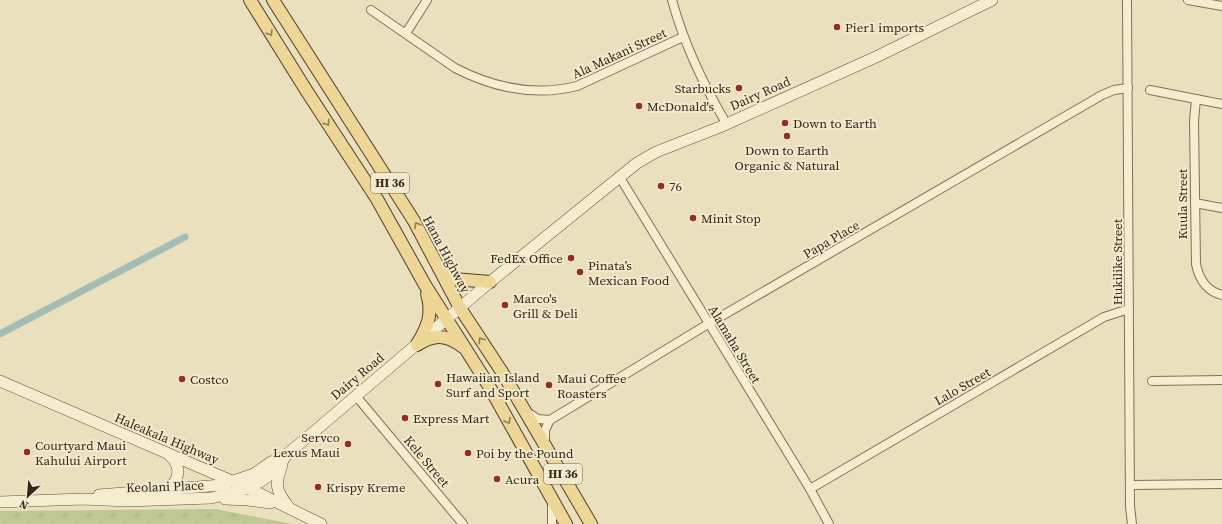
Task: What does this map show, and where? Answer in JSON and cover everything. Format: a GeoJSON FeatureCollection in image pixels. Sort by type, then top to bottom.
{"type":"FeatureCollection","features":[{"type":"Feature","properties":{"kind":"main road","name":"HI 36"},"geometry":{"type":"LineString","coordinates":[[250,0],[306,90],[377,199],[425,285],[472,357],[566,524]]}},
{"type":"Feature","properties":{"kind":"main road","name":"Hana Highway"},"geometry":{"type":"LineString","coordinates":[[273,0],[414,221],[436,259],[460,308],[525,410],[591,524]]}},
{"type":"Feature","properties":{"kind":"main road"},"geometry":{"type":"LineString","coordinates":[[281,0],[319,60],[341,108]]}},
{"type":"Feature","properties":{"kind":"main road"},"geometry":{"type":"LineString","coordinates":[[436,259],[454,278],[490,282]]}},
{"type":"Feature","properties":{"kind":"main road"},"geometry":{"type":"LineString","coordinates":[[417,345],[430,317],[430,304],[425,285]]}},
{"type":"Feature","properties":{"kind":"main road"},"geometry":{"type":"LineString","coordinates":[[417,345],[429,337],[445,338],[462,346],[472,357]]}},
{"type":"Feature","properties":{"kind":"street"},"geometry":{"type":"LineString","coordinates":[[406,33],[427,0]]}},
{"type":"Feature","properties":{"kind":"street"},"geometry":{"type":"LineString","coordinates":[[672,0],[683,37],[713,102],[726,124]]}},
{"type":"Feature","properties":{"kind":"street","name":"Dairy Road"},"geometry":{"type":"LineString","coordinates":[[248,488],[260,482],[278,469],[286,456],[356,396],[490,282],[636,164],[656,152],[726,124],[876,57],[992,0]]}},
{"type":"Feature","properties":{"kind":"street","name":"Hukilike Street"},"geometry":{"type":"LineString","coordinates":[[1127,0],[1132,524]]}},
{"type":"Feature","properties":{"kind":"street"},"geometry":{"type":"LineString","coordinates":[[1188,0],[1222,6]]}},
{"type":"Feature","properties":{"kind":"street","name":"Ala Makani Street"},"geometry":{"type":"LineString","coordinates":[[371,10],[455,68],[470,76],[492,85],[530,91],[559,91],[577,86],[683,37]]}},
{"type":"Feature","properties":{"kind":"street","name":"Papa Place"},"geometry":{"type":"LineString","coordinates":[[550,420],[708,324],[1102,95],[1114,90],[1128,88]]}},
{"type":"Feature","properties":{"kind":"street"},"geometry":{"type":"LineString","coordinates":[[1150,90],[1222,104]]}},
{"type":"Feature","properties":{"kind":"street","name":"Kuula Street"},"geometry":{"type":"LineString","coordinates":[[1196,99],[1194,121],[1194,254],[1198,276],[1209,290],[1222,295]]}},
{"type":"Feature","properties":{"kind":"street","name":"Alamaha Street"},"geometry":{"type":"LineString","coordinates":[[620,176],[708,324],[810,489],[829,524]]}},
{"type":"Feature","properties":{"kind":"street"},"geometry":{"type":"LineString","coordinates":[[1195,203],[1222,208]]}},
{"type":"Feature","properties":{"kind":"street","name":"Lalo Street"},"geometry":{"type":"LineString","coordinates":[[810,489],[1104,317],[1129,309]]}},
{"type":"Feature","properties":{"kind":"street"},"geometry":{"type":"LineString","coordinates":[[1152,381],[1222,380]]}},
{"type":"Feature","properties":{"kind":"street","name":"Haleakala Highway"},"geometry":{"type":"LineString","coordinates":[[0,381],[168,454],[226,482],[248,488],[321,524]]}},
{"type":"Feature","properties":{"kind":"street","name":"Kele Street"},"geometry":{"type":"LineString","coordinates":[[356,396],[463,524]]}},
{"type":"Feature","properties":{"kind":"street"},"geometry":{"type":"LineString","coordinates":[[525,410],[538,419],[550,420],[544,433],[547,447]]}},
{"type":"Feature","properties":{"kind":"street"},"geometry":{"type":"LineString","coordinates":[[163,490],[174,484],[178,475],[176,463],[168,454]]}},
{"type":"Feature","properties":{"kind":"street"},"geometry":{"type":"LineString","coordinates":[[286,456],[277,484],[280,495],[290,508]]}},
{"type":"Feature","properties":{"kind":"street","name":"Dairy Road"},"geometry":{"type":"LineString","coordinates":[[226,482],[254,474],[271,462],[286,456]]}},
{"type":"Feature","properties":{"kind":"street"},"geometry":{"type":"LineString","coordinates":[[146,500],[164,495],[216,492],[226,482]]}},
{"type":"Feature","properties":{"kind":"street","name":"Keolani Place"},"geometry":{"type":"LineString","coordinates":[[83,499],[103,494],[163,490],[226,482]]}},
{"type":"Feature","properties":{"kind":"street"},"geometry":{"type":"LineString","coordinates":[[1131,485],[1222,484]]}},
{"type":"Feature","properties":{"kind":"street","name":"Keolani Place"},"geometry":{"type":"LineString","coordinates":[[0,502],[83,499],[103,501],[211,498],[248,488]]}},
{"type":"Feature","properties":{"kind":"street"},"geometry":{"type":"LineString","coordinates":[[549,494],[553,512],[552,524]]}},
{"type":"Feature","properties":{"kind":"street"},"geometry":{"type":"LineString","coordinates":[[211,498],[253,500],[290,508]]}},
{"type":"Feature","properties":{"kind":"green space"},"geometry":{"type":"Polygon","coordinates":[[[216,509],[292,524],[0,524],[0,511],[216,509]]]}},
{"type":"Feature","properties":{"kind":"waterway"},"geometry":{"type":"LineString","coordinates":[[0,334],[185,237]]}},
{"type":"Feature","properties":{"kind":"place","name":"Pier1 imports"},"geometry":{"type":"Point","coordinates":[837,27]}},
{"type":"Feature","properties":{"kind":"place","name":"Starbucks"},"geometry":{"type":"Point","coordinates":[739,88]}},
{"type":"Feature","properties":{"kind":"place","name":"McDonald's"},"geometry":{"type":"Point","coordinates":[639,106]}},
{"type":"Feature","properties":{"kind":"place","name":"Down to Earth"},"geometry":{"type":"Point","coordinates":[785,123]}},
{"type":"Feature","properties":{"kind":"place","name":"Down to Earth Organic & Natural"},"geometry":{"type":"Point","coordinates":[787,136]}},
{"type":"Feature","properties":{"kind":"place","name":"76"},"geometry":{"type":"Point","coordinates":[661,186]}},
{"type":"Feature","properties":{"kind":"place","name":"Minit Stop"},"geometry":{"type":"Point","coordinates":[693,218]}},
{"type":"Feature","properties":{"kind":"place","name":"FedEx Office"},"geometry":{"type":"Point","coordinates":[571,258]}},
{"type":"Feature","properties":{"kind":"place","name":"Pinata’s Mexican Food"},"geometry":{"type":"Point","coordinates":[580,272]}},
{"type":"Feature","properties":{"kind":"place","name":"Marco's Grill & Deli"},"geometry":{"type":"Point","coordinates":[505,305]}},
{"type":"Feature","properties":{"kind":"place","name":"Costco"},"geometry":{"type":"Point","coordinates":[182,379]}},
{"type":"Feature","properties":{"kind":"place","name":"Hawaiian Island Surf and Sport"},"geometry":{"type":"Point","coordinates":[438,384]}},
{"type":"Feature","properties":{"kind":"place","name":"Maui Coffee Roasters"},"geometry":{"type":"Point","coordinates":[549,385]}},
{"type":"Feature","properties":{"kind":"place","name":"Express Mart"},"geometry":{"type":"Point","coordinates":[405,418]}},
{"type":"Feature","properties":{"kind":"place","name":"Servco Lexus Maui"},"geometry":{"type":"Point","coordinates":[348,444]}},
{"type":"Feature","properties":{"kind":"place","name":"Courtyard Maui Kahului Airport"},"geometry":{"type":"Point","coordinates":[27,452]}},
{"type":"Feature","properties":{"kind":"place","name":"Poi by the Pound"},"geometry":{"type":"Point","coordinates":[468,453]}},
{"type":"Feature","properties":{"kind":"place","name":"Acura"},"geometry":{"type":"Point","coordinates":[497,479]}},
{"type":"Feature","properties":{"kind":"place","name":"Krispy Kreme"},"geometry":{"type":"Point","coordinates":[318,487]}}]}
